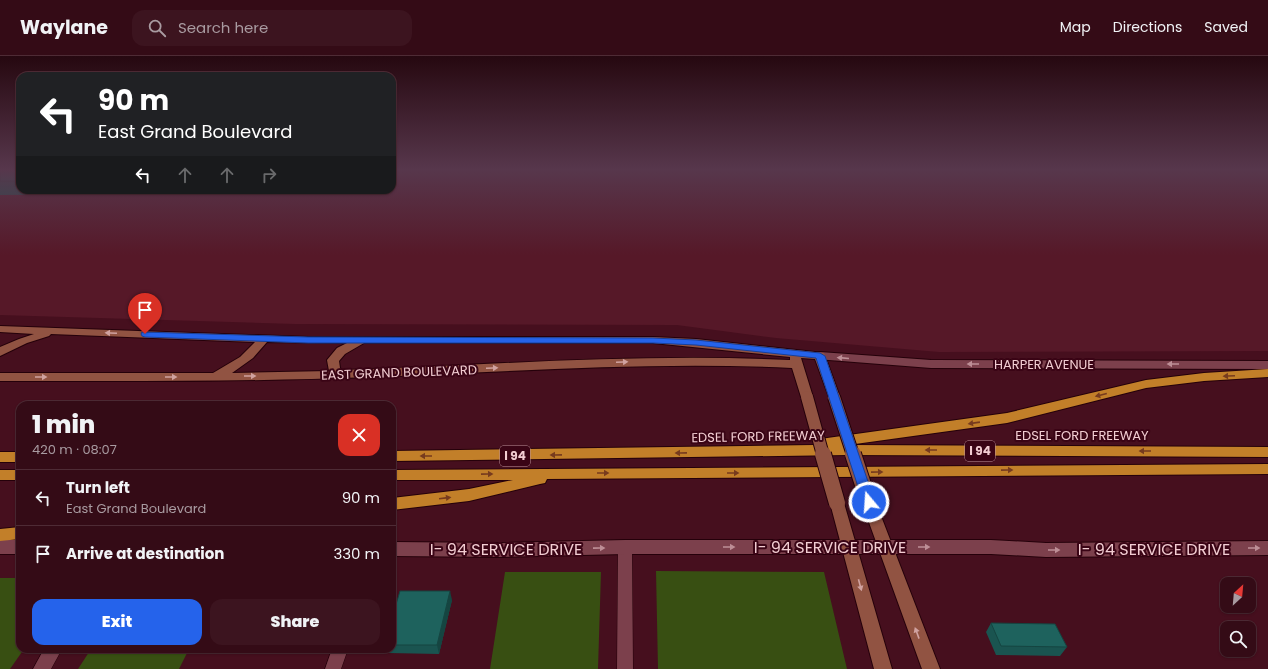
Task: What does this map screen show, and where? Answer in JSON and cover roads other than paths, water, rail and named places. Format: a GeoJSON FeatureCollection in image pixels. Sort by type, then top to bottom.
{"type":"FeatureCollection","features":[{"type":"Feature","properties":{"kind":"highway"},"geometry":{"type":"LineString","coordinates":[[776,451],[1007,418],[1146,384],[1204,377],[1268,373]]}},
{"type":"Feature","properties":{"kind":"highway","name":"EDSEL FORD FREEWAY"},"geometry":{"type":"LineString","coordinates":[[396,456],[848,450],[1268,452]]}},
{"type":"Feature","properties":{"kind":"highway"},"geometry":{"type":"LineString","coordinates":[[0,457],[16,457]]}},
{"type":"Feature","properties":{"kind":"highway","name":"I 94"},"geometry":{"type":"LineString","coordinates":[[396,475],[1211,468],[1268,470]]}},
{"type":"Feature","properties":{"kind":"highway"},"geometry":{"type":"LineString","coordinates":[[396,504],[469,495],[564,473]]}},
{"type":"Feature","properties":{"kind":"highway"},"geometry":{"type":"LineString","coordinates":[[0,475],[16,475]]}},
{"type":"Feature","properties":{"kind":"highway"},"geometry":{"type":"LineString","coordinates":[[0,535],[16,533]]}},
{"type":"Feature","properties":{"kind":"main road","name":"EAST GRAND BOULEVARD"},"geometry":{"type":"LineString","coordinates":[[0,329],[362,340],[653,340],[696,343],[795,358]]}},
{"type":"Feature","properties":{"kind":"main road"},"geometry":{"type":"LineString","coordinates":[[0,352],[23,341],[57,331]]}},
{"type":"Feature","properties":{"kind":"main road"},"geometry":{"type":"LineString","coordinates":[[211,377],[230,369],[249,358],[264,338]]}},
{"type":"Feature","properties":{"kind":"main road"},"geometry":{"type":"LineString","coordinates":[[339,374],[334,369],[333,360],[341,351],[362,340]]}},
{"type":"Feature","properties":{"kind":"main road","name":"EAST GRAND BOULEVARD"},"geometry":{"type":"LineString","coordinates":[[0,377],[211,377],[339,374],[664,360],[755,361],[820,356]]}},
{"type":"Feature","properties":{"kind":"main road"},"geometry":{"type":"LineString","coordinates":[[820,356],[869,502],[931,669]]}},
{"type":"Feature","properties":{"kind":"main road"},"geometry":{"type":"LineString","coordinates":[[795,358],[850,547],[883,669]]}},
{"type":"Feature","properties":{"kind":"street","name":"HARPER AVENUE"},"geometry":{"type":"LineString","coordinates":[[820,356],[931,364],[1268,365]]}},
{"type":"Feature","properties":{"kind":"street"},"geometry":{"type":"LineString","coordinates":[[0,547],[16,547]]}},
{"type":"Feature","properties":{"kind":"street","name":"I- 94 SERVICE DRIVE"},"geometry":{"type":"LineString","coordinates":[[396,549],[501,550],[625,547],[990,547],[1046,550],[1268,548]]}},
{"type":"Feature","properties":{"kind":"street"},"geometry":{"type":"LineString","coordinates":[[625,547],[625,669]]}},
{"type":"Feature","properties":{"kind":"street"},"geometry":{"type":"LineString","coordinates":[[41,669],[51,653]]}},
{"type":"Feature","properties":{"kind":"street"},"geometry":{"type":"LineString","coordinates":[[333,669],[339,653]]}}]}
